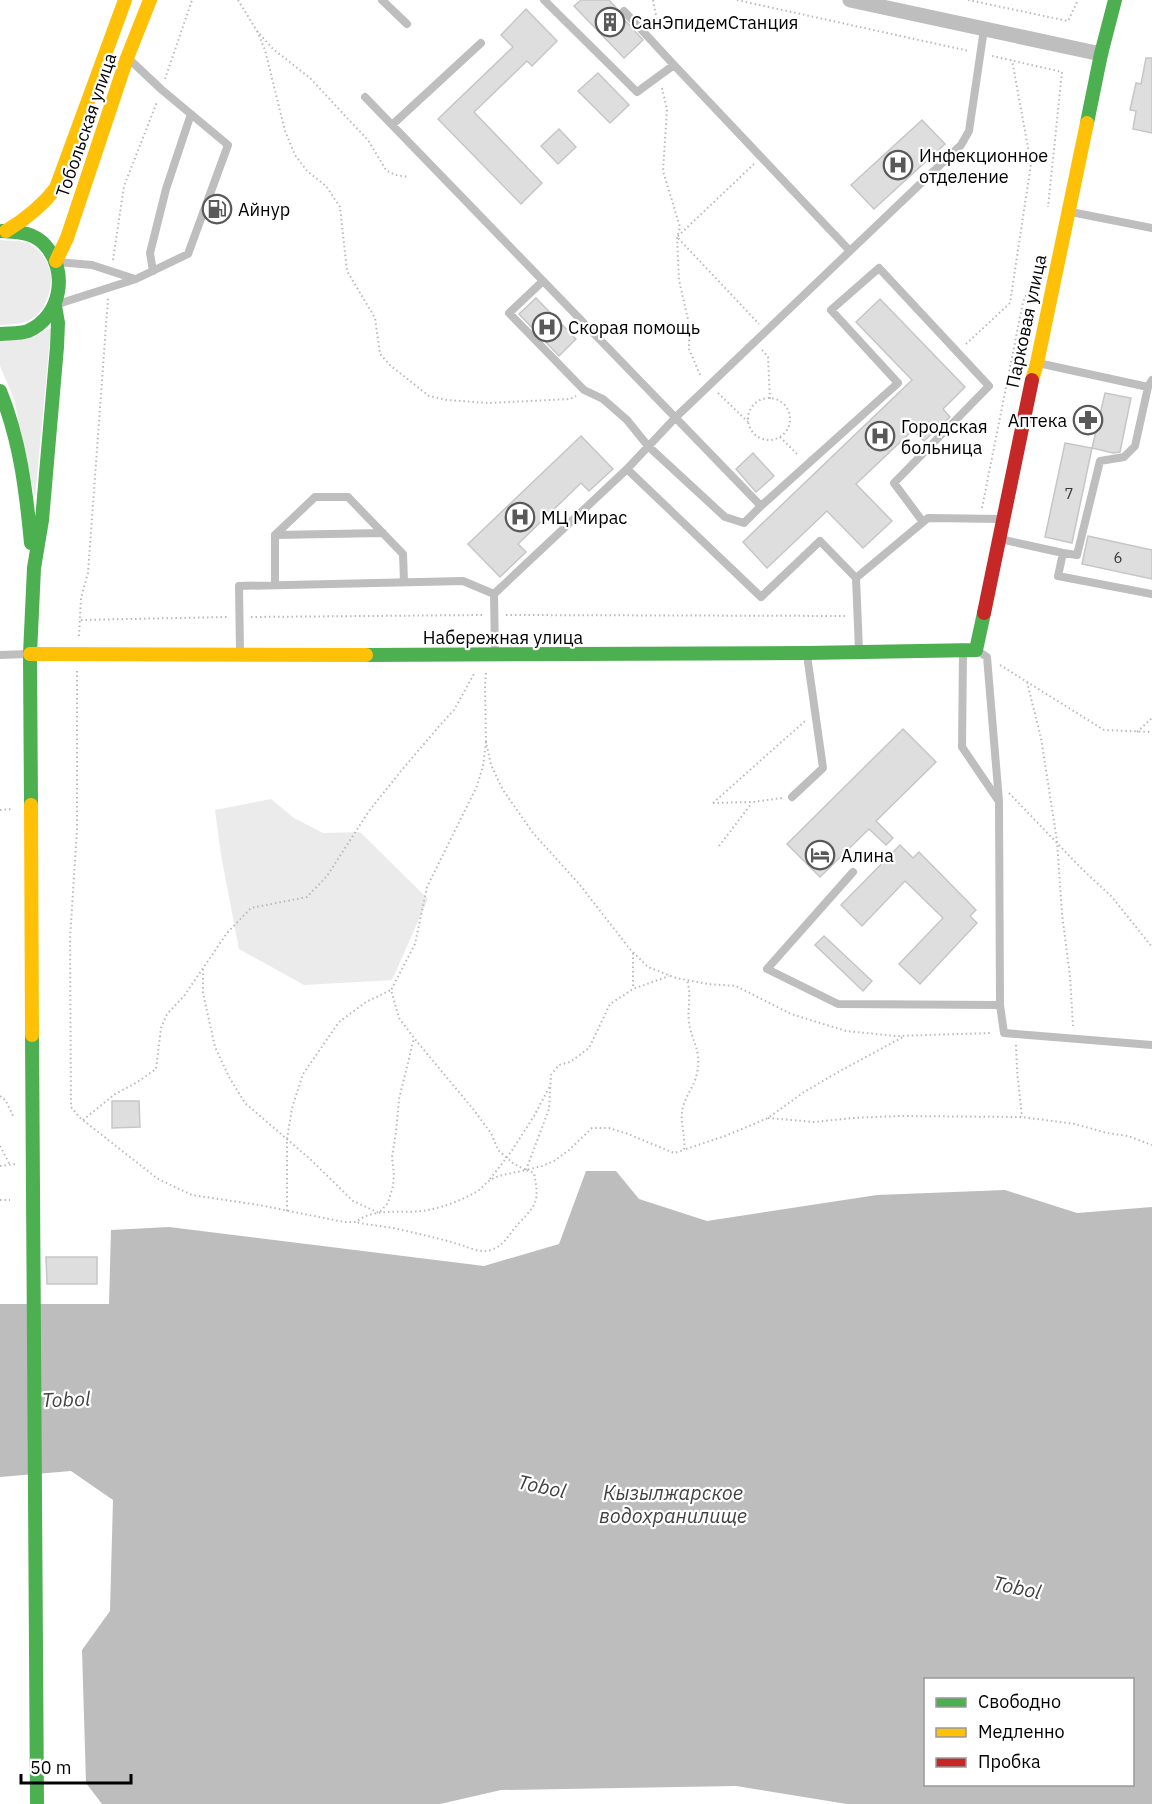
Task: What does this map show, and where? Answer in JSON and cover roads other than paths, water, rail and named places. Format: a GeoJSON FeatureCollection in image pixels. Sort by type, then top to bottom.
{"type":"FeatureCollection","features":[{"type":"Feature","properties":{"kind":"street","name":"Тобольская улица"},"geometry":{"type":"LineString","coordinates":[[3,231],[28,217],[45,202],[56,188],[125,0]]}},
{"type":"Feature","properties":{"kind":"street","name":"Тобольская улица"},"geometry":{"type":"LineString","coordinates":[[57,262],[150,0]]}},
{"type":"Feature","properties":{"kind":"street"},"geometry":{"type":"LineString","coordinates":[[850,0],[912,10],[984,29],[1101,54]]}},
{"type":"Feature","properties":{"kind":"street","name":"Парковая улица"},"geometry":{"type":"LineString","coordinates":[[976,652],[1030,387],[1037,363],[1101,54],[1115,0]]}},
{"type":"Feature","properties":{"kind":"street"},"geometry":{"type":"LineString","coordinates":[[0,334],[19,334],[29,331],[47,318],[56,305],[61,285],[57,262],[48,248],[36,238],[22,232],[3,231]]}},
{"type":"Feature","properties":{"kind":"street"},"geometry":{"type":"LineString","coordinates":[[37,1804],[30,654],[34,568],[42,520],[57,347],[56,305]]}},
{"type":"Feature","properties":{"kind":"street"},"geometry":{"type":"LineString","coordinates":[[0,391],[19,449],[34,568]]}},
{"type":"Feature","properties":{"kind":"street","name":"Набережная улица"},"geometry":{"type":"LineString","coordinates":[[30,654],[495,655],[976,652]]}},
{"type":"Feature","properties":{"kind":"lane"},"geometry":{"type":"LineString","coordinates":[[382,0],[407,24]]}},
{"type":"Feature","properties":{"kind":"lane"},"geometry":{"type":"LineString","coordinates":[[543,0],[637,92],[674,65]]}},
{"type":"Feature","properties":{"kind":"lane"},"geometry":{"type":"LineString","coordinates":[[624,11],[850,250]]}},
{"type":"Feature","properties":{"kind":"lane"},"geometry":{"type":"LineString","coordinates":[[495,655],[494,594],[627,469],[676,417],[961,145],[969,130],[984,29]]}},
{"type":"Feature","properties":{"kind":"lane"},"geometry":{"type":"LineString","coordinates":[[392,125],[481,43]]}},
{"type":"Feature","properties":{"kind":"lane"},"geometry":{"type":"LineString","coordinates":[[56,305],[136,279],[188,254],[228,145],[162,90],[128,58]]}},
{"type":"Feature","properties":{"kind":"lane"},"geometry":{"type":"LineString","coordinates":[[365,97],[761,506]]}},
{"type":"Feature","properties":{"kind":"lane"},"geometry":{"type":"LineString","coordinates":[[153,271],[150,253],[166,189],[191,114]]}},
{"type":"Feature","properties":{"kind":"lane"},"geometry":{"type":"LineString","coordinates":[[1068,212],[1152,228]]}},
{"type":"Feature","properties":{"kind":"lane"},"geometry":{"type":"LineString","coordinates":[[57,262],[93,265],[136,279]]}},
{"type":"Feature","properties":{"kind":"lane"},"geometry":{"type":"LineString","coordinates":[[543,281],[509,313],[587,391],[603,399],[627,420],[648,446],[725,517],[744,523],[898,383],[831,310],[879,268],[989,386],[894,483],[923,522]]}},
{"type":"Feature","properties":{"kind":"lane"},"geometry":{"type":"LineString","coordinates":[[1000,539],[1077,555],[1100,461],[1124,457],[1135,446],[1150,383],[1037,363]]}},
{"type":"Feature","properties":{"kind":"lane"},"geometry":{"type":"LineString","coordinates":[[627,469],[761,597],[820,540],[856,578],[859,652]]}},
{"type":"Feature","properties":{"kind":"lane"},"geometry":{"type":"LineString","coordinates":[[275,585],[275,535],[315,497],[348,496],[403,554],[404,582]]}},
{"type":"Feature","properties":{"kind":"lane"},"geometry":{"type":"LineString","coordinates":[[856,578],[928,518],[1004,519]]}},
{"type":"Feature","properties":{"kind":"lane"},"geometry":{"type":"LineString","coordinates":[[275,535],[382,533]]}},
{"type":"Feature","properties":{"kind":"lane"},"geometry":{"type":"LineString","coordinates":[[1063,553],[1058,576],[1152,594]]}},
{"type":"Feature","properties":{"kind":"lane"},"geometry":{"type":"LineString","coordinates":[[240,654],[239,586],[463,581],[494,594]]}},
{"type":"Feature","properties":{"kind":"lane"},"geometry":{"type":"LineString","coordinates":[[976,652],[999,801],[1000,1005],[1004,1033],[1152,1044]]}},
{"type":"Feature","properties":{"kind":"lane"},"geometry":{"type":"LineString","coordinates":[[976,652],[962,747],[999,801]]}},
{"type":"Feature","properties":{"kind":"lane"},"geometry":{"type":"LineString","coordinates":[[792,797],[823,768],[807,653]]}},
{"type":"Feature","properties":{"kind":"lane"},"geometry":{"type":"LineString","coordinates":[[0,654],[30,654]]}},
{"type":"Feature","properties":{"kind":"lane"},"geometry":{"type":"LineString","coordinates":[[853,872],[767,969],[838,1004],[1000,1005]]}},
{"type":"Feature","properties":{"kind":"water","name":"Кызылжарское водохранилище"},"geometry":{"type":"Polygon","coordinates":[[[586,1171],[616,1171],[639,1199],[707,1221],[877,1195],[1005,1190],[1077,1213],[1152,1207],[1152,1804],[847,1804],[736,1786],[501,1790],[440,1804],[102,1804],[86,1783],[82,1650],[110,1611],[113,1500],[71,1471],[0,1477],[0,1304],[109,1304],[111,1230],[169,1227],[484,1266],[559,1244],[586,1171]]]}},
{"type":"Feature","properties":{"kind":"place","name":"СанЭпидемСтанция"},"geometry":{"type":"Point","coordinates":[610,22]}},
{"type":"Feature","properties":{"kind":"place","name":"Инфекционное отделение"},"geometry":{"type":"Point","coordinates":[898,165]}},
{"type":"Feature","properties":{"kind":"place","name":"Айнур"},"geometry":{"type":"Point","coordinates":[217,209]}},
{"type":"Feature","properties":{"kind":"place","name":"Скорая помощь"},"geometry":{"type":"Point","coordinates":[547,327]}},
{"type":"Feature","properties":{"kind":"place","name":"Аптека"},"geometry":{"type":"Point","coordinates":[1088,420]}},
{"type":"Feature","properties":{"kind":"place","name":"Городская больница"},"geometry":{"type":"Point","coordinates":[880,436]}},
{"type":"Feature","properties":{"kind":"place","name":"МЦ Мирас"},"geometry":{"type":"Point","coordinates":[520,517]}},
{"type":"Feature","properties":{"kind":"place","name":"Алина"},"geometry":{"type":"Point","coordinates":[820,855]}},
{"type":"Feature","properties":{"kind":"water label","name":"Tobol"},"geometry":{"type":"Point","coordinates":[66,1399]}},
{"type":"Feature","properties":{"kind":"water label","name":"Tobol"},"geometry":{"type":"Point","coordinates":[542,1486]}},
{"type":"Feature","properties":{"kind":"water label","name":"Tobol"},"geometry":{"type":"Point","coordinates":[1017,1587]}}]}
